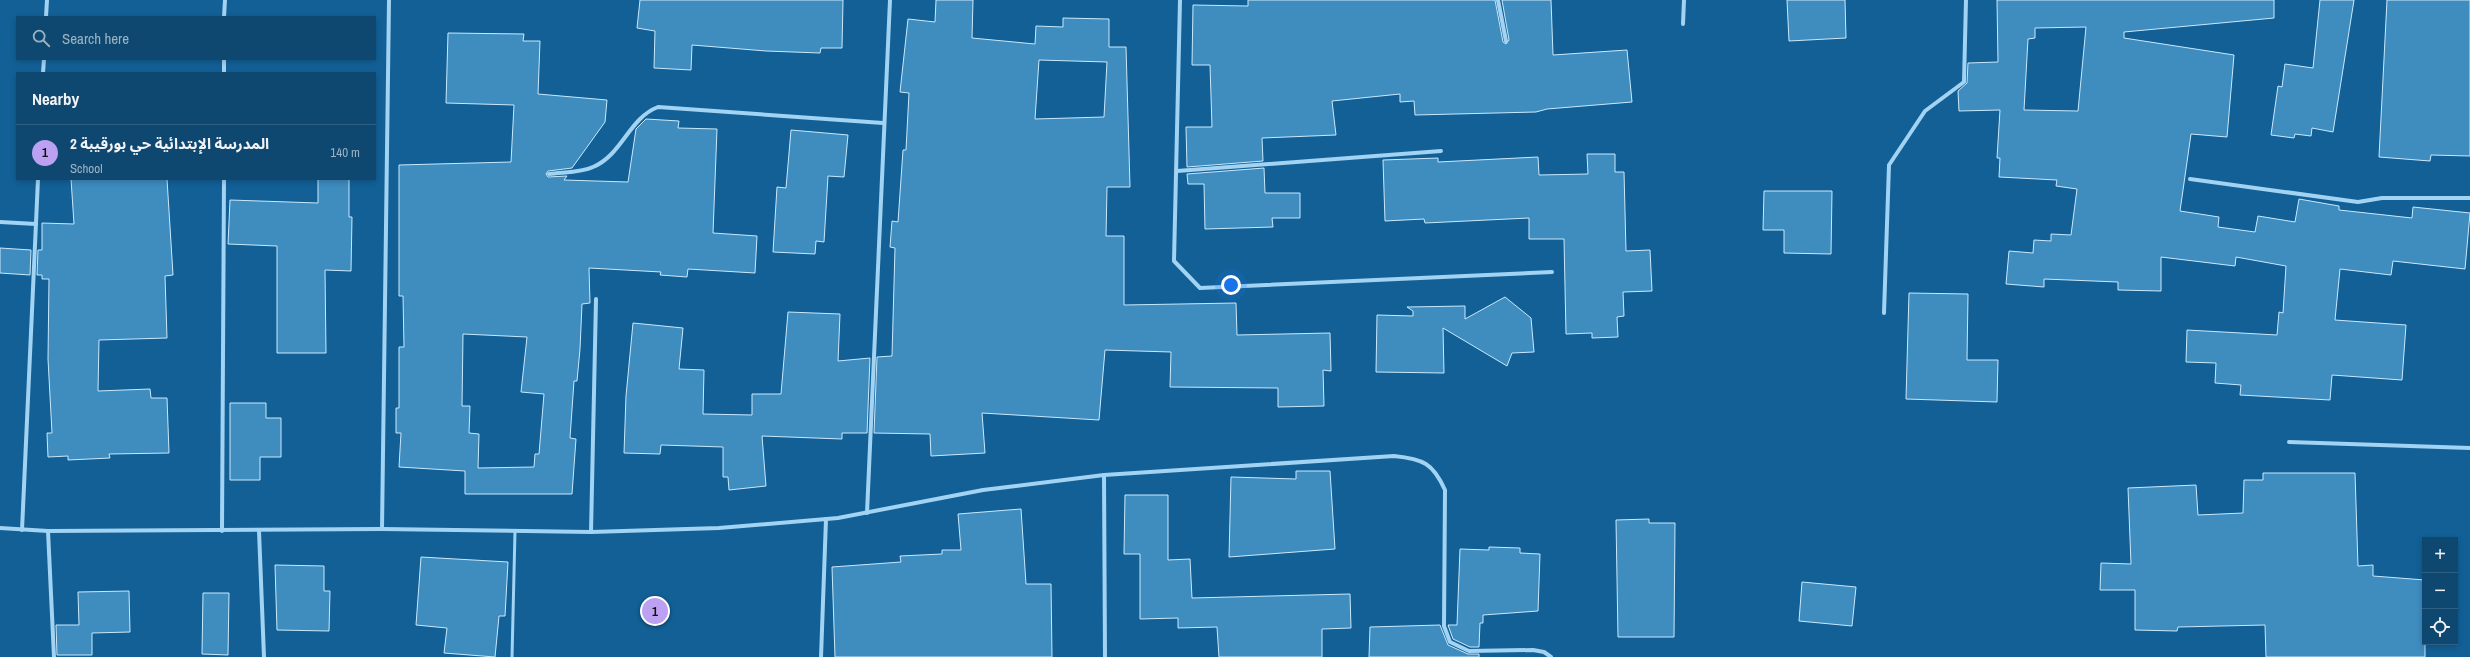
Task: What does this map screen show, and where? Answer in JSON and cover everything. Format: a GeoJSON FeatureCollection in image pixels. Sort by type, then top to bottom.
{"type":"FeatureCollection","features":[{"type":"Feature","properties":{"kind":"street"},"geometry":{"type":"LineString","coordinates":[[46,16],[47,0]]}},
{"type":"Feature","properties":{"kind":"street"},"geometry":{"type":"LineString","coordinates":[[224,0],[224,16]]}},
{"type":"Feature","properties":{"kind":"street"},"geometry":{"type":"LineString","coordinates":[[382,529],[389,0]]}},
{"type":"Feature","properties":{"kind":"street"},"geometry":{"type":"LineString","coordinates":[[867,513],[883,123],[890,0]]}},
{"type":"Feature","properties":{"kind":"street"},"geometry":{"type":"LineString","coordinates":[[1180,0],[1174,260],[1200,288],[1552,272]]}},
{"type":"Feature","properties":{"kind":"street"},"geometry":{"type":"LineString","coordinates":[[1498,0],[1506,41]]}},
{"type":"Feature","properties":{"kind":"street"},"geometry":{"type":"LineString","coordinates":[[1683,24],[1684,0]]}},
{"type":"Feature","properties":{"kind":"street"},"geometry":{"type":"LineString","coordinates":[[1884,313],[1889,165],[1925,111],[1964,82],[1966,0]]}},
{"type":"Feature","properties":{"kind":"street"},"geometry":{"type":"LineString","coordinates":[[43,72],[44,60]]}},
{"type":"Feature","properties":{"kind":"street"},"geometry":{"type":"LineString","coordinates":[[224,60],[224,72]]}},
{"type":"Feature","properties":{"kind":"street"},"geometry":{"type":"LineString","coordinates":[[549,174],[592,168],[607,159],[620,146],[649,110],[658,107],[883,123]]}},
{"type":"Feature","properties":{"kind":"street"},"geometry":{"type":"LineString","coordinates":[[1177,171],[1441,151]]}},
{"type":"Feature","properties":{"kind":"street"},"geometry":{"type":"LineString","coordinates":[[22,530],[38,180]]}},
{"type":"Feature","properties":{"kind":"street"},"geometry":{"type":"LineString","coordinates":[[222,531],[224,180]]}},
{"type":"Feature","properties":{"kind":"street"},"geometry":{"type":"LineString","coordinates":[[2190,180],[2358,202],[2382,198],[2470,198]]}},
{"type":"Feature","properties":{"kind":"street"},"geometry":{"type":"LineString","coordinates":[[0,222],[36,224]]}},
{"type":"Feature","properties":{"kind":"street"},"geometry":{"type":"LineString","coordinates":[[591,532],[596,299]]}},
{"type":"Feature","properties":{"kind":"street"},"geometry":{"type":"LineString","coordinates":[[2289,442],[2470,448]]}},
{"type":"Feature","properties":{"kind":"street"},"geometry":{"type":"LineString","coordinates":[[0,528],[48,531],[259,531],[382,529],[591,532],[719,528],[826,519],[867,513],[983,490],[1104,475],[1394,456],[1420,460],[1426,463],[1438,474],[1445,490],[1444,626],[1450,642],[1469,651],[1533,650],[1544,652],[1551,657]]}},
{"type":"Feature","properties":{"kind":"street"},"geometry":{"type":"LineString","coordinates":[[1104,475],[1105,657]]}},
{"type":"Feature","properties":{"kind":"street"},"geometry":{"type":"LineString","coordinates":[[821,657],[826,519]]}},
{"type":"Feature","properties":{"kind":"street"},"geometry":{"type":"LineString","coordinates":[[48,531],[54,657]]}},
{"type":"Feature","properties":{"kind":"street"},"geometry":{"type":"LineString","coordinates":[[259,531],[264,657]]}},
{"type":"Feature","properties":{"kind":"lane"},"geometry":{"type":"LineString","coordinates":[[512,657],[515,531]]}},
{"type":"Feature","properties":{"kind":"building"},"geometry":{"type":"Polygon","coordinates":[[[640,0],[843,0],[842,48],[821,48],[820,53],[766,51],[692,45],[691,70],[654,68],[655,31],[637,28],[640,0]]]}},
{"type":"Feature","properties":{"kind":"building"},"geometry":{"type":"Polygon","coordinates":[[[936,0],[973,0],[972,38],[1035,44],[1036,26],[1063,27],[1063,18],[1109,19],[1109,47],[1126,47],[1130,187],[1107,187],[1106,236],[1124,236],[1124,305],[1236,303],[1237,335],[1330,333],[1331,371],[1323,370],[1324,406],[1278,407],[1278,388],[1170,387],[1171,352],[1105,350],[1099,420],[982,413],[985,453],[931,456],[930,434],[874,433],[877,357],[892,356],[895,248],[890,247],[892,221],[898,222],[903,150],[906,150],[909,93],[900,92],[908,19],[935,22],[936,0]],[[1039,60],[1035,119],[1104,117],[1107,62],[1039,60]]]}},
{"type":"Feature","properties":{"kind":"building"},"geometry":{"type":"Polygon","coordinates":[[[1248,0],[1495,0],[1503,42],[1506,44],[1509,40],[1502,0],[1551,0],[1553,55],[1627,50],[1632,102],[1547,109],[1536,112],[1415,115],[1414,101],[1400,102],[1400,94],[1332,101],[1336,135],[1262,138],[1263,161],[1187,167],[1186,127],[1212,127],[1210,65],[1192,65],[1193,5],[1248,6],[1248,0]]]}},
{"type":"Feature","properties":{"kind":"building"},"geometry":{"type":"Polygon","coordinates":[[[1787,0],[1845,0],[1846,38],[1789,41],[1787,0]]]}},
{"type":"Feature","properties":{"kind":"building"},"geometry":{"type":"Polygon","coordinates":[[[1997,0],[2274,0],[2274,18],[2124,32],[2124,38],[2234,55],[2227,137],[2191,134],[2180,211],[2219,217],[2218,227],[2255,232],[2258,216],[2295,222],[2299,199],[2339,206],[2339,210],[2412,218],[2413,207],[2470,213],[2465,269],[2393,261],[2391,275],[2340,269],[2335,320],[2406,325],[2402,380],[2332,375],[2330,400],[2240,395],[2241,385],[2215,383],[2216,363],[2186,362],[2187,330],[2277,335],[2279,312],[2283,313],[2286,266],[2236,257],[2235,266],[2161,257],[2161,291],[2118,290],[2118,282],[2044,279],[2044,287],[2006,284],[2009,251],[2033,253],[2034,240],[2051,241],[2051,234],[2071,235],[2077,189],[2056,186],[2057,180],[1999,177],[2000,158],[1997,158],[2000,110],[1959,111],[1958,91],[1967,83],[1968,63],[1998,62],[1997,0]],[[2086,27],[2035,28],[2035,38],[2028,39],[2024,110],[2078,111],[2086,27]]]}},
{"type":"Feature","properties":{"kind":"building"},"geometry":{"type":"Polygon","coordinates":[[[2320,0],[2354,0],[2333,132],[2312,128],[2311,136],[2295,134],[2294,138],[2271,135],[2278,86],[2282,87],[2285,64],[2313,68],[2320,0]]]}},
{"type":"Feature","properties":{"kind":"building"},"geometry":{"type":"Polygon","coordinates":[[[2387,0],[2470,0],[2470,156],[2431,155],[2430,161],[2379,157],[2387,0]]]}},
{"type":"Feature","properties":{"kind":"building"},"geometry":{"type":"Polygon","coordinates":[[[448,33],[524,34],[523,41],[540,41],[538,94],[607,100],[605,122],[572,168],[548,171],[546,174],[548,177],[567,176],[564,180],[628,182],[636,129],[646,119],[679,121],[678,128],[717,129],[713,233],[757,236],[755,273],[688,269],[687,277],[660,275],[661,272],[589,268],[590,303],[582,304],[577,381],[574,381],[570,438],[576,439],[572,494],[465,494],[465,471],[399,467],[401,433],[396,433],[396,408],[399,408],[399,347],[404,347],[403,296],[399,296],[399,165],[511,162],[514,105],[446,103],[448,33]],[[463,334],[462,406],[470,406],[469,433],[479,434],[478,468],[534,467],[535,454],[539,454],[544,394],[521,392],[527,337],[463,334]]]}},
{"type":"Feature","properties":{"kind":"building"},"geometry":{"type":"Polygon","coordinates":[[[791,130],[848,135],[844,177],[828,176],[824,242],[816,241],[815,254],[773,252],[777,187],[786,188],[791,130]]]}},
{"type":"Feature","properties":{"kind":"building"},"geometry":{"type":"Polygon","coordinates":[[[1587,154],[1615,154],[1615,172],[1624,172],[1626,251],[1650,250],[1652,291],[1623,292],[1624,316],[1617,317],[1618,337],[1592,338],[1592,333],[1566,334],[1564,239],[1529,239],[1529,218],[1425,223],[1424,219],[1385,221],[1383,160],[1438,158],[1438,162],[1538,157],[1539,175],[1588,174],[1587,154]]]}},
{"type":"Feature","properties":{"kind":"building"},"geometry":{"type":"Polygon","coordinates":[[[1264,168],[1265,193],[1300,193],[1300,218],[1272,218],[1273,227],[1205,229],[1204,184],[1188,184],[1187,174],[1264,168]]]}},
{"type":"Feature","properties":{"kind":"building"},"geometry":{"type":"Polygon","coordinates":[[[71,180],[167,180],[173,275],[165,276],[167,338],[99,340],[98,391],[150,389],[151,398],[167,398],[169,453],[109,454],[110,458],[68,460],[68,456],[48,457],[47,433],[52,433],[48,359],[49,279],[42,279],[42,275],[37,275],[38,250],[42,250],[42,223],[74,224],[71,180]]]}},
{"type":"Feature","properties":{"kind":"building"},"geometry":{"type":"Polygon","coordinates":[[[318,180],[349,180],[349,217],[352,217],[351,271],[325,270],[326,353],[277,353],[277,246],[228,244],[230,200],[318,203],[318,180]]]}},
{"type":"Feature","properties":{"kind":"building"},"geometry":{"type":"Polygon","coordinates":[[[1764,191],[1832,191],[1831,254],[1784,253],[1784,230],[1763,230],[1764,191]]]}},
{"type":"Feature","properties":{"kind":"building"},"geometry":{"type":"Polygon","coordinates":[[[0,248],[31,250],[30,275],[0,273],[0,248]]]}},
{"type":"Feature","properties":{"kind":"building"},"geometry":{"type":"Polygon","coordinates":[[[1909,293],[1968,294],[1967,360],[1998,360],[1997,402],[1906,399],[1909,293]]]}},
{"type":"Feature","properties":{"kind":"building"},"geometry":{"type":"Polygon","coordinates":[[[1505,297],[1531,318],[1534,352],[1512,353],[1507,366],[1443,328],[1444,373],[1376,372],[1377,315],[1413,316],[1413,311],[1407,307],[1465,306],[1465,319],[1505,297]]]}},
{"type":"Feature","properties":{"kind":"building"},"geometry":{"type":"Polygon","coordinates":[[[788,312],[840,314],[838,361],[870,358],[867,433],[842,433],[842,439],[762,436],[766,486],[729,490],[728,477],[723,477],[723,447],[661,445],[660,454],[624,453],[626,396],[633,323],[683,328],[679,369],[704,370],[703,414],[752,415],[752,394],[781,394],[788,312]]]}},
{"type":"Feature","properties":{"kind":"building"},"geometry":{"type":"Polygon","coordinates":[[[230,403],[266,403],[266,418],[281,418],[281,457],[260,457],[260,480],[230,480],[230,403]]]}},
{"type":"Feature","properties":{"kind":"building"},"geometry":{"type":"Polygon","coordinates":[[[1296,471],[1330,471],[1335,549],[1229,557],[1231,477],[1296,479],[1296,471]]]}},
{"type":"Feature","properties":{"kind":"building"},"geometry":{"type":"Polygon","coordinates":[[[2263,473],[2355,473],[2358,566],[2373,565],[2373,576],[2422,580],[2422,645],[2425,645],[2425,657],[2266,657],[2265,625],[2178,627],[2177,631],[2135,630],[2135,590],[2100,590],[2101,563],[2131,564],[2128,488],[2196,485],[2198,515],[2243,513],[2244,480],[2263,480],[2263,473]]]}},
{"type":"Feature","properties":{"kind":"building"},"geometry":{"type":"Polygon","coordinates":[[[1125,495],[1168,495],[1168,560],[1190,559],[1192,598],[1350,594],[1351,628],[1322,629],[1322,657],[1219,657],[1217,627],[1178,628],[1178,618],[1140,619],[1140,554],[1124,554],[1125,495]]]}},
{"type":"Feature","properties":{"kind":"building"},"geometry":{"type":"Polygon","coordinates":[[[1021,509],[1026,584],[1051,584],[1052,657],[835,657],[832,567],[901,562],[900,556],[942,554],[942,550],[961,550],[958,514],[1021,509]]]}},
{"type":"Feature","properties":{"kind":"building"},"geometry":{"type":"Polygon","coordinates":[[[1649,519],[1649,523],[1675,523],[1674,637],[1618,637],[1616,520],[1649,519]]]}},
{"type":"Feature","properties":{"kind":"building"},"geometry":{"type":"Polygon","coordinates":[[[1489,547],[1520,548],[1520,553],[1540,554],[1538,611],[1483,615],[1483,623],[1480,623],[1479,647],[1470,647],[1453,639],[1448,625],[1457,625],[1460,549],[1489,550],[1489,547]]]}},
{"type":"Feature","properties":{"kind":"building"},"geometry":{"type":"Polygon","coordinates":[[[421,557],[508,562],[505,616],[499,616],[495,657],[444,653],[447,628],[416,625],[421,557]]]}},
{"type":"Feature","properties":{"kind":"building"},"geometry":{"type":"Polygon","coordinates":[[[275,565],[324,566],[324,591],[330,591],[329,631],[277,630],[275,565]]]}},
{"type":"Feature","properties":{"kind":"building"},"geometry":{"type":"Polygon","coordinates":[[[1802,582],[1856,587],[1852,626],[1799,621],[1802,582]]]}},
{"type":"Feature","properties":{"kind":"building"},"geometry":{"type":"Polygon","coordinates":[[[129,591],[130,632],[92,633],[92,655],[57,655],[56,625],[79,625],[78,592],[129,591]]]}},
{"type":"Feature","properties":{"kind":"building"},"geometry":{"type":"Polygon","coordinates":[[[203,593],[229,593],[228,655],[202,654],[203,593]]]}},
{"type":"Feature","properties":{"kind":"building"},"geometry":{"type":"Polygon","coordinates":[[[1440,625],[1448,645],[1468,654],[1479,654],[1479,657],[1369,657],[1370,627],[1440,625]]]}},
{"type":"Feature","properties":{"kind":"place","name":"المدرسة الإبتدائية حي بورقيبة 2"},"geometry":{"type":"Point","coordinates":[655,611]}}]}
